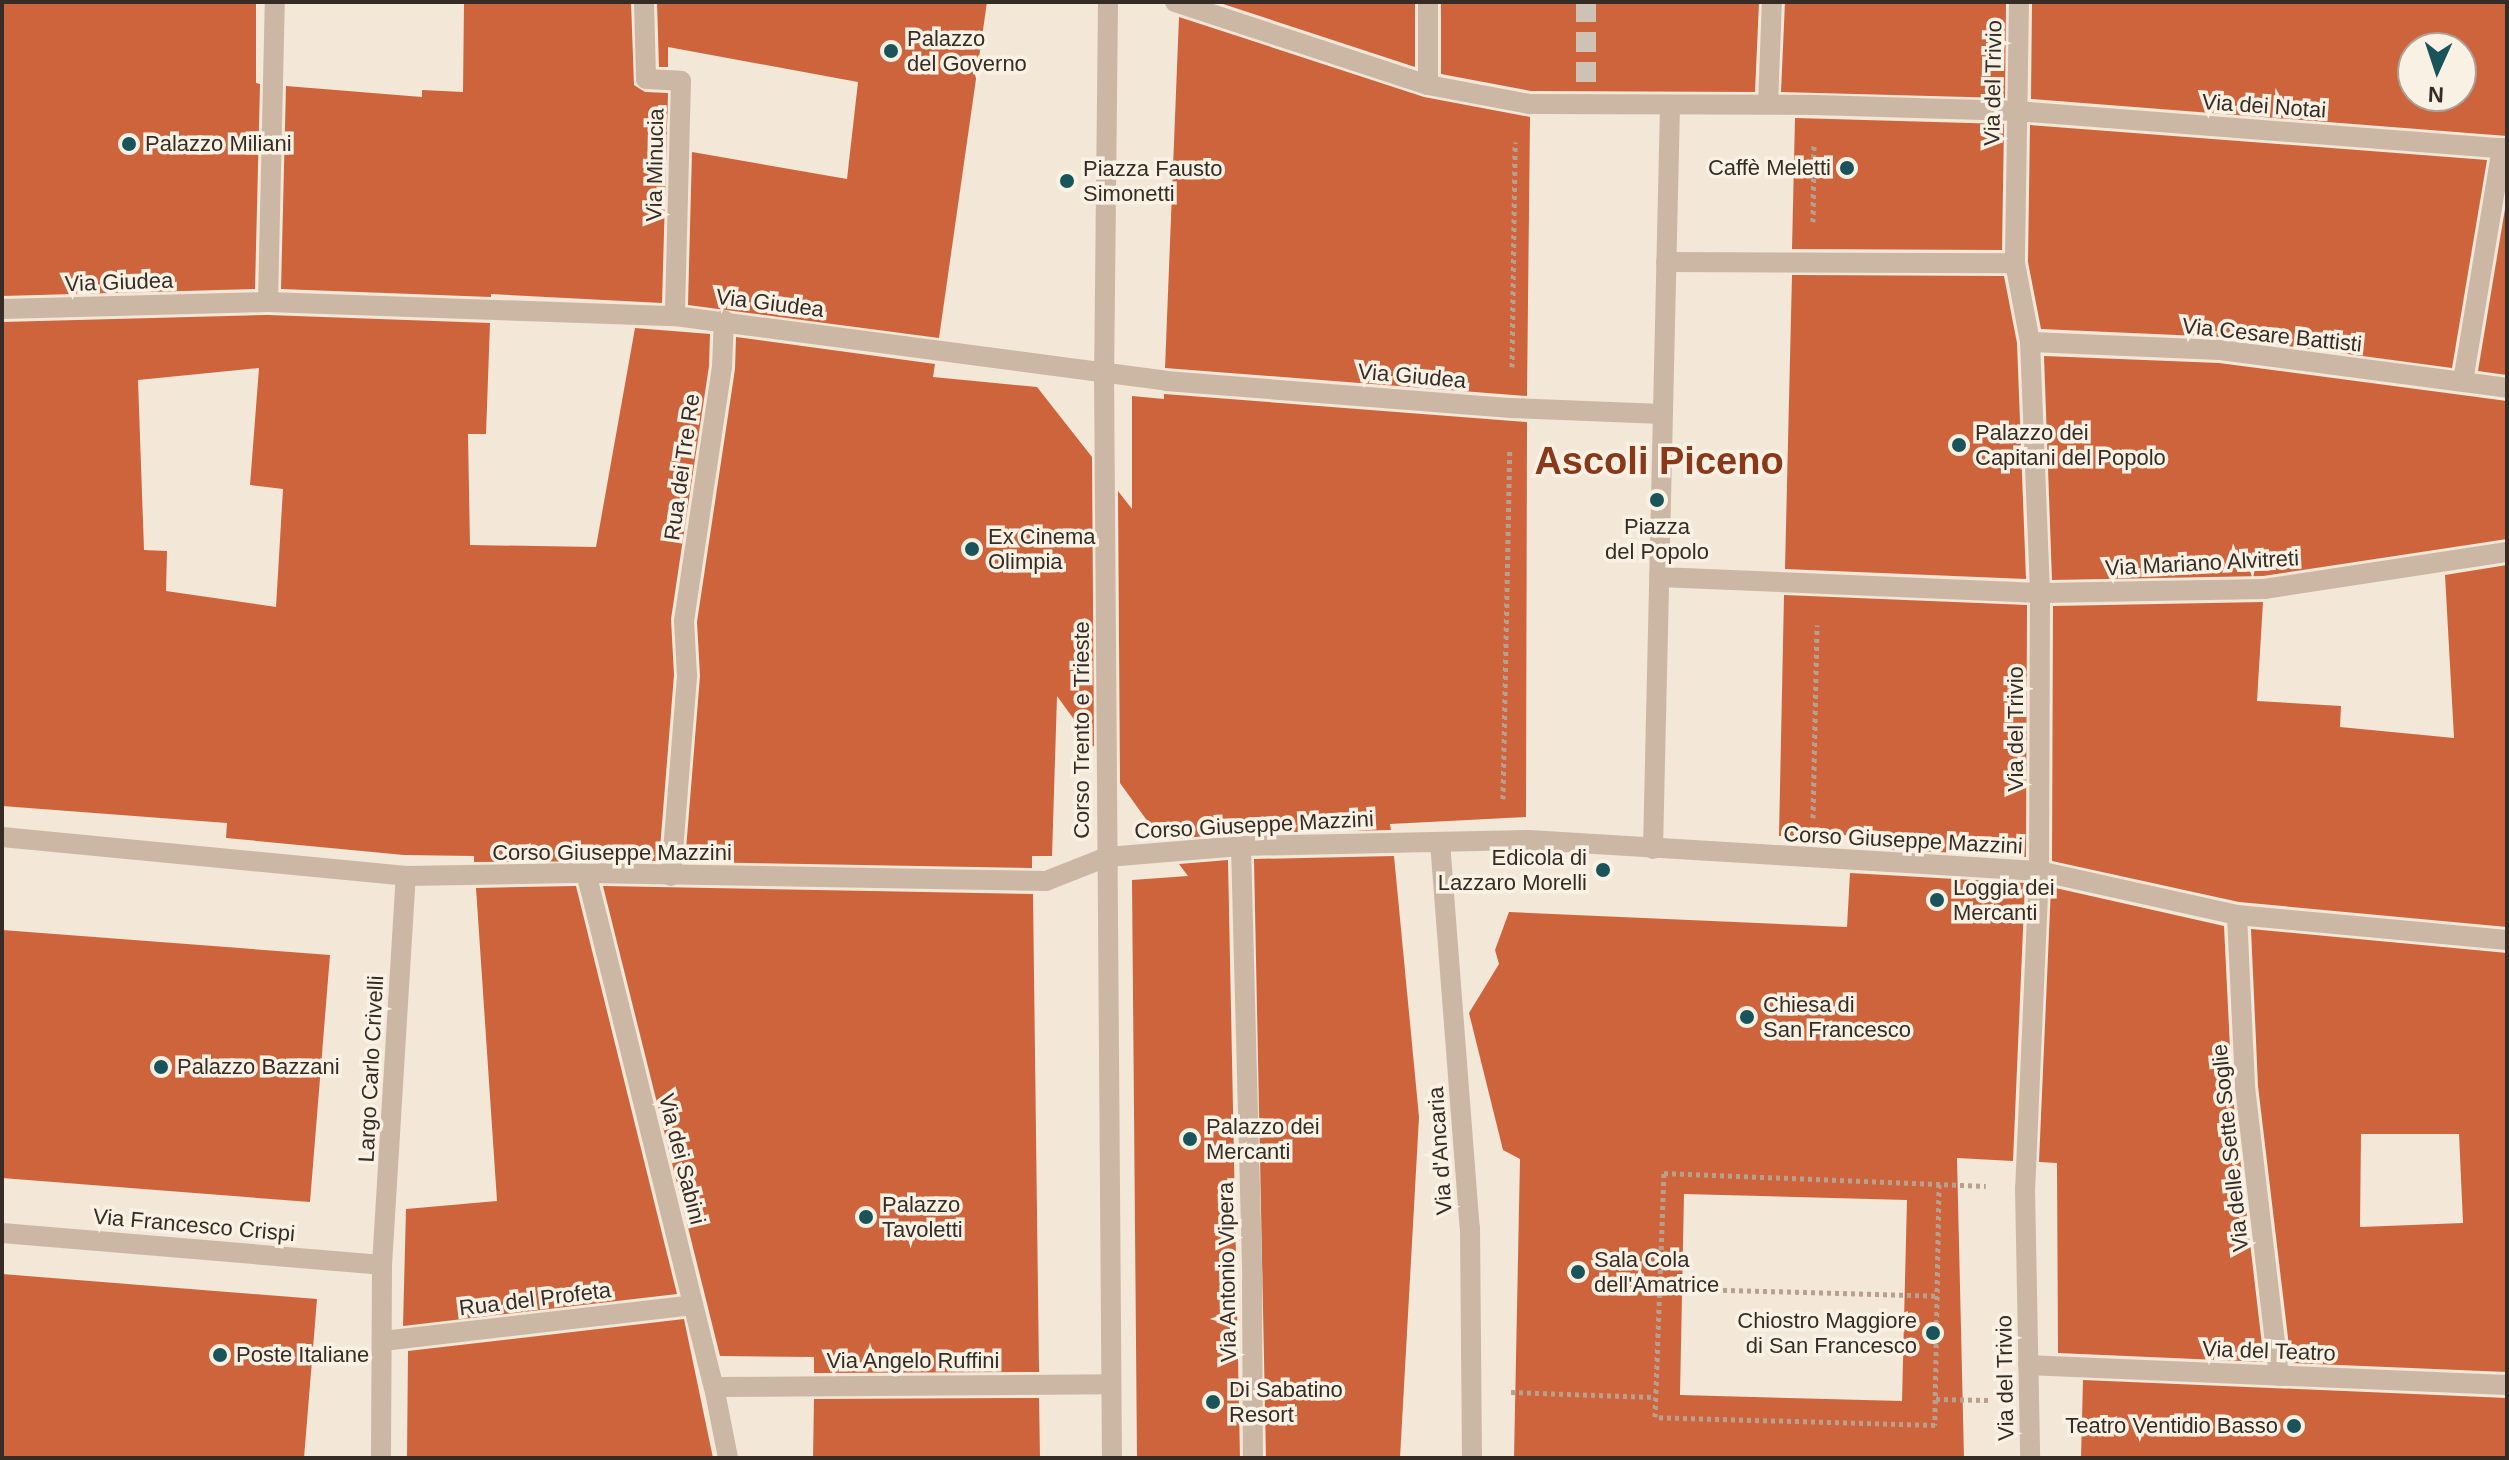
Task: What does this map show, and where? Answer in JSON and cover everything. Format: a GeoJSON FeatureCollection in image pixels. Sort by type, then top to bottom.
{"type":"FeatureCollection","features":[{"type":"Feature","properties":{"kind":"street"},"geometry":{"type":"LineString","coordinates":[[268,302],[275,2]]}},
{"type":"Feature","properties":{"kind":"street","name":"Via Minucia"},"geometry":{"type":"LineString","coordinates":[[644,2],[646,79],[681,81],[675,316]]}},
{"type":"Feature","properties":{"kind":"street","name":"Corso Trento e Trieste"},"geometry":{"type":"LineString","coordinates":[[1108,2],[1104,372],[1112,1458]]}},
{"type":"Feature","properties":{"kind":"street"},"geometry":{"type":"LineString","coordinates":[[1175,2],[1428,85],[1523,103],[1586,98],[1670,105],[1805,105]]}},
{"type":"Feature","properties":{"kind":"street"},"geometry":{"type":"LineString","coordinates":[[1428,2],[1428,85]]}},
{"type":"Feature","properties":{"kind":"street"},"geometry":{"type":"LineString","coordinates":[[1768,104],[1772,2]]}},
{"type":"Feature","properties":{"kind":"street","name":"Via del Trivio"},"geometry":{"type":"LineString","coordinates":[[2019,2],[2015,263],[2030,342],[2040,593],[2039,871],[2025,1188],[2030,1458]]}},
{"type":"Feature","properties":{"kind":"street"},"geometry":{"type":"LineString","coordinates":[[1653,849],[1670,105]]}},
{"type":"Feature","properties":{"kind":"street","name":"Via dei Notai"},"geometry":{"type":"LineString","coordinates":[[1805,105],[2016,111],[2504,149]]}},
{"type":"Feature","properties":{"kind":"street"},"geometry":{"type":"LineString","coordinates":[[2463,381],[2504,149]]}},
{"type":"Feature","properties":{"kind":"street"},"geometry":{"type":"LineString","coordinates":[[1666,262],[2015,263]]}},
{"type":"Feature","properties":{"kind":"street","name":"Via Giudea"},"geometry":{"type":"LineString","coordinates":[[2,309],[268,302],[675,316],[724,320],[1166,381],[1519,409]]}},
{"type":"Feature","properties":{"kind":"street","name":"Rua dei Tre Re"},"geometry":{"type":"LineString","coordinates":[[671,876],[687,675],[684,621],[722,367],[724,320]]}},
{"type":"Feature","properties":{"kind":"street","name":"Via Cesare Battisti"},"geometry":{"type":"LineString","coordinates":[[2030,342],[2220,350],[2507,388]]}},
{"type":"Feature","properties":{"kind":"street"},"geometry":{"type":"LineString","coordinates":[[1519,409],[1662,414]]}},
{"type":"Feature","properties":{"kind":"street","name":"Via Mariano Alvitreti"},"geometry":{"type":"LineString","coordinates":[[1659,577],[2040,593],[2264,589],[2507,552]]}},
{"type":"Feature","properties":{"kind":"street","name":"Corso Giuseppe Mazzini"},"geometry":{"type":"LineString","coordinates":[[2,837],[406,876],[586,873],[1046,881],[1107,857],[1241,846],[1504,840],[2039,871],[2237,915],[2507,940]]}},
{"type":"Feature","properties":{"kind":"street","name":"Via d'Ancaria"},"geometry":{"type":"LineString","coordinates":[[1440,842],[1470,1228],[1472,1458]]}},
{"type":"Feature","properties":{"kind":"street","name":"Via Antonio Vipera"},"geometry":{"type":"LineString","coordinates":[[1241,846],[1252,1280],[1253,1458]]}},
{"type":"Feature","properties":{"kind":"street","name":"Via dei Sabini"},"geometry":{"type":"LineString","coordinates":[[586,873],[714,1387],[728,1458]]}},
{"type":"Feature","properties":{"kind":"street","name":"Largo Carlo Crivelli"},"geometry":{"type":"LineString","coordinates":[[381,1458],[382,1265],[406,876]]}},
{"type":"Feature","properties":{"kind":"street","name":"Via delle Sette Soglie"},"geometry":{"type":"LineString","coordinates":[[2237,915],[2245,1087],[2279,1376]]}},
{"type":"Feature","properties":{"kind":"street","name":"Via Francesco Crispi"},"geometry":{"type":"LineString","coordinates":[[2,1233],[382,1265]]}},
{"type":"Feature","properties":{"kind":"street","name":"Rua del Profeta"},"geometry":{"type":"LineString","coordinates":[[383,1341],[693,1305]]}},
{"type":"Feature","properties":{"kind":"street","name":"Via del Teatro"},"geometry":{"type":"LineString","coordinates":[[2028,1365],[2507,1385]]}},
{"type":"Feature","properties":{"kind":"street","name":"Via Angelo Ruffini"},"geometry":{"type":"LineString","coordinates":[[714,1387],[1111,1384]]}},
{"type":"Feature","properties":{"kind":"path"},"geometry":{"type":"LineString","coordinates":[[1504,840],[1519,409],[1523,103]]}},
{"type":"Feature","properties":{"kind":"path"},"geometry":{"type":"LineString","coordinates":[[1802,263],[1805,105]]}},
{"type":"Feature","properties":{"kind":"path"},"geometry":{"type":"LineString","coordinates":[[1812,858],[1819,584]]}},
{"type":"Feature","properties":{"kind":"path"},"geometry":{"type":"LineString","coordinates":[[1664,1173],[1939,1184],[1937,1296],[1935,1425],[1655,1417],[1664,1173]]}},
{"type":"Feature","properties":{"kind":"path"},"geometry":{"type":"LineString","coordinates":[[1659,1288],[1937,1296]]}},
{"type":"Feature","properties":{"kind":"path"},"geometry":{"type":"LineString","coordinates":[[1473,1390],[1654,1397]]}},
{"type":"Feature","properties":{"kind":"path"},"geometry":{"type":"LineString","coordinates":[[1936,1399],[2029,1400]]}},
{"type":"Feature","properties":{"kind":"building","name":"Palazzo Miliani"},"geometry":{"type":"Polygon","coordinates":[[[2,2],[256,2],[256,83],[260,84],[255,289],[2,296],[2,2]]]}},
{"type":"Feature","properties":{"kind":"building"},"geometry":{"type":"Polygon","coordinates":[[[464,2],[631,2],[634,85],[645,92],[668,93],[662,303],[491,294],[491,297],[281,289],[286,86],[422,97],[422,90],[463,92],[464,2]]]}},
{"type":"Feature","properties":{"kind":"building"},"geometry":{"type":"Polygon","coordinates":[[[657,2],[987,2],[939,338],[688,305],[692,152],[847,179],[858,82],[668,47],[668,67],[659,67],[657,2]]]}},
{"type":"Feature","properties":{"kind":"building"},"geometry":{"type":"Polygon","coordinates":[[[1217,2],[1415,2],[1415,67],[1217,2]]]}},
{"type":"Feature","properties":{"kind":"building"},"geometry":{"type":"Polygon","coordinates":[[[1441,2],[1759,2],[1755,92],[1531,91],[1441,74],[1441,2]]]}},
{"type":"Feature","properties":{"kind":"building"},"geometry":{"type":"Polygon","coordinates":[[[1785,2],[2006,2],[2005,98],[1781,92],[1785,2]]]}},
{"type":"Feature","properties":{"kind":"building"},"geometry":{"type":"Polygon","coordinates":[[[2032,2],[2507,2],[2507,136],[2031,99],[2032,2]]]}},
{"type":"Feature","properties":{"kind":"building"},"geometry":{"type":"Polygon","coordinates":[[[1179,17],[1424,97],[1530,117],[1527,396],[1165,368],[1179,17]]]}},
{"type":"Feature","properties":{"kind":"building"},"geometry":{"type":"Polygon","coordinates":[[[1795,118],[2004,124],[2002,250],[1792,249],[1795,118]]]}},
{"type":"Feature","properties":{"kind":"building"},"geometry":{"type":"Polygon","coordinates":[[[2030,125],[2487,160],[2452,368],[2222,337],[2041,329],[2028,262],[2030,125]]]}},
{"type":"Feature","properties":{"kind":"building"},"geometry":{"type":"Polygon","coordinates":[[[2507,197],[2507,375],[2478,371],[2507,197]]]}},
{"type":"Feature","properties":{"kind":"building","name":"Palazzo dei Capitani del Popolo"},"geometry":{"type":"Polygon","coordinates":[[[1792,275],[2004,276],[2017,343],[2026,579],[1785,569],[1792,275]]]}},
{"type":"Feature","properties":{"kind":"building"},"geometry":{"type":"Polygon","coordinates":[[[268,315],[490,323],[486,434],[468,434],[470,545],[596,547],[635,328],[710,334],[709,366],[671,619],[674,675],[659,861],[474,862],[474,856],[404,855],[226,838],[227,823],[2,806],[2,322],[268,315]],[[259,368],[138,380],[144,550],[167,551],[166,591],[276,607],[283,489],[250,485],[259,368]]]}},
{"type":"Feature","properties":{"kind":"building"},"geometry":{"type":"Polygon","coordinates":[[[736,337],[935,364],[933,377],[1037,387],[1092,457],[1094,747],[1057,696],[1052,856],[1032,856],[1032,868],[685,862],[700,676],[697,622],[735,369],[736,337]]]}},
{"type":"Feature","properties":{"kind":"building"},"geometry":{"type":"Polygon","coordinates":[[[2044,356],[2219,363],[2507,401],[2507,539],[2263,576],[2052,580],[2044,356]]]}},
{"type":"Feature","properties":{"kind":"building"},"geometry":{"type":"Polygon","coordinates":[[[1164,394],[1527,422],[1526,817],[1390,824],[1391,830],[1241,833],[1161,840],[1120,783],[1118,491],[1132,509],[1132,396],[1164,399],[1164,394]]]}},
{"type":"Feature","properties":{"kind":"building"},"geometry":{"type":"Polygon","coordinates":[[[2507,565],[2507,927],[2239,902],[2052,861],[2053,606],[2263,602],[2257,701],[2341,706],[2340,727],[2454,738],[2445,575],[2507,565]]]}},
{"type":"Feature","properties":{"kind":"building"},"geometry":{"type":"Polygon","coordinates":[[[1784,595],[2027,605],[2026,857],[1852,847],[1852,835],[1779,836],[1784,595]]]}},
{"type":"Feature","properties":{"kind":"building"},"geometry":{"type":"Polygon","coordinates":[[[1394,856],[1419,1117],[1400,1458],[1266,1458],[1254,859],[1394,856]]]}},
{"type":"Feature","properties":{"kind":"building"},"geometry":{"type":"Polygon","coordinates":[[[1228,860],[1240,1458],[1137,1458],[1132,880],[1188,876],[1179,864],[1228,860]]]}},
{"type":"Feature","properties":{"kind":"building"},"geometry":{"type":"Polygon","coordinates":[[[1850,873],[2025,883],[2013,1161],[1957,1158],[1964,1458],[1514,1458],[1520,1159],[1503,1150],[1469,1013],[1499,964],[1495,950],[1509,912],[1847,927],[1850,873]],[[1684,1194],[1680,1395],[1902,1401],[1907,1200],[1684,1194]]]}},
{"type":"Feature","properties":{"kind":"building"},"geometry":{"type":"Polygon","coordinates":[[[576,886],[677,1294],[403,1326],[406,1209],[497,1201],[476,888],[576,886]]]}},
{"type":"Feature","properties":{"kind":"building"},"geometry":{"type":"Polygon","coordinates":[[[603,886],[1033,894],[1039,1372],[814,1373],[814,1357],[720,1356],[603,886]]]}},
{"type":"Feature","properties":{"kind":"building"},"geometry":{"type":"Polygon","coordinates":[[[2051,887],[2224,926],[2232,1089],[2264,1362],[2058,1353],[2057,1163],[2039,1162],[2051,887]]]}},
{"type":"Feature","properties":{"kind":"building"},"geometry":{"type":"Polygon","coordinates":[[[2251,929],[2507,953],[2507,1372],[2291,1363],[2258,1086],[2251,929]],[[2361,1134],[2360,1227],[2463,1223],[2459,1134],[2361,1134]]]}},
{"type":"Feature","properties":{"kind":"building","name":"Palazzo Bazzani"},"geometry":{"type":"Polygon","coordinates":[[[2,930],[330,955],[310,1202],[2,1178],[2,930]]]}},
{"type":"Feature","properties":{"kind":"building"},"geometry":{"type":"Polygon","coordinates":[[[2,1274],[317,1299],[304,1458],[2,1458],[2,1274]]]}},
{"type":"Feature","properties":{"kind":"building"},"geometry":{"type":"Polygon","coordinates":[[[684,1319],[713,1458],[407,1458],[408,1351],[684,1319]]]}},
{"type":"Feature","properties":{"kind":"building","name":"Teatro Ventidio Basso"},"geometry":{"type":"Polygon","coordinates":[[[2083,1380],[2507,1398],[2507,1458],[2081,1458],[2083,1380]]]}},
{"type":"Feature","properties":{"kind":"building"},"geometry":{"type":"Polygon","coordinates":[[[1039,1398],[1040,1458],[813,1458],[814,1399],[1039,1398]]]}},
{"type":"Feature","properties":{"kind":"tunnel"},"geometry":{"type":"LineString","coordinates":[[1586,2],[1586,92]]}},
{"type":"Feature","properties":{"kind":"place","name":"Palazzo del Governo"},"geometry":{"type":"Point","coordinates":[891,51]}},
{"type":"Feature","properties":{"kind":"place","name":"Palazzo Miliani"},"geometry":{"type":"Point","coordinates":[129,144]}},
{"type":"Feature","properties":{"kind":"place","name":"Caffè Meletti"},"geometry":{"type":"Point","coordinates":[1847,168]}},
{"type":"Feature","properties":{"kind":"place","name":"Piazza Fausto Simonetti"},"geometry":{"type":"Point","coordinates":[1067,181]}},
{"type":"Feature","properties":{"kind":"place","name":"Palazzo dei Capitani del Popolo"},"geometry":{"type":"Point","coordinates":[1959,445]}},
{"type":"Feature","properties":{"kind":"place","name":"Piazza del Popolo"},"geometry":{"type":"Point","coordinates":[1657,500]}},
{"type":"Feature","properties":{"kind":"place","name":"Ex Cinema Olimpia"},"geometry":{"type":"Point","coordinates":[972,549]}},
{"type":"Feature","properties":{"kind":"place","name":"Edicola di Lazzaro Morelli"},"geometry":{"type":"Point","coordinates":[1603,870]}},
{"type":"Feature","properties":{"kind":"place","name":"Loggia dei Mercanti"},"geometry":{"type":"Point","coordinates":[1937,900]}},
{"type":"Feature","properties":{"kind":"place","name":"Chiesa di San Francesco"},"geometry":{"type":"Point","coordinates":[1747,1017]}},
{"type":"Feature","properties":{"kind":"place","name":"Palazzo Bazzani"},"geometry":{"type":"Point","coordinates":[161,1067]}},
{"type":"Feature","properties":{"kind":"place","name":"Palazzo dei Mercanti"},"geometry":{"type":"Point","coordinates":[1190,1139]}},
{"type":"Feature","properties":{"kind":"place","name":"Palazzo Tavoletti"},"geometry":{"type":"Point","coordinates":[866,1217]}},
{"type":"Feature","properties":{"kind":"place","name":"Sala Cola dell'Amatrice"},"geometry":{"type":"Point","coordinates":[1578,1272]}},
{"type":"Feature","properties":{"kind":"place","name":"Chiostro Maggiore di San Francesco"},"geometry":{"type":"Point","coordinates":[1933,1333]}},
{"type":"Feature","properties":{"kind":"place","name":"Poste Italiane"},"geometry":{"type":"Point","coordinates":[220,1355]}},
{"type":"Feature","properties":{"kind":"place","name":"Di Sabatino Resort"},"geometry":{"type":"Point","coordinates":[1213,1402]}},
{"type":"Feature","properties":{"kind":"place","name":"Teatro Ventidio Basso"},"geometry":{"type":"Point","coordinates":[2294,1426]}},
{"type":"Feature","properties":{"kind":"district","name":"Ascoli Piceno"},"geometry":{"type":"Point","coordinates":[1659,462]}}]}
